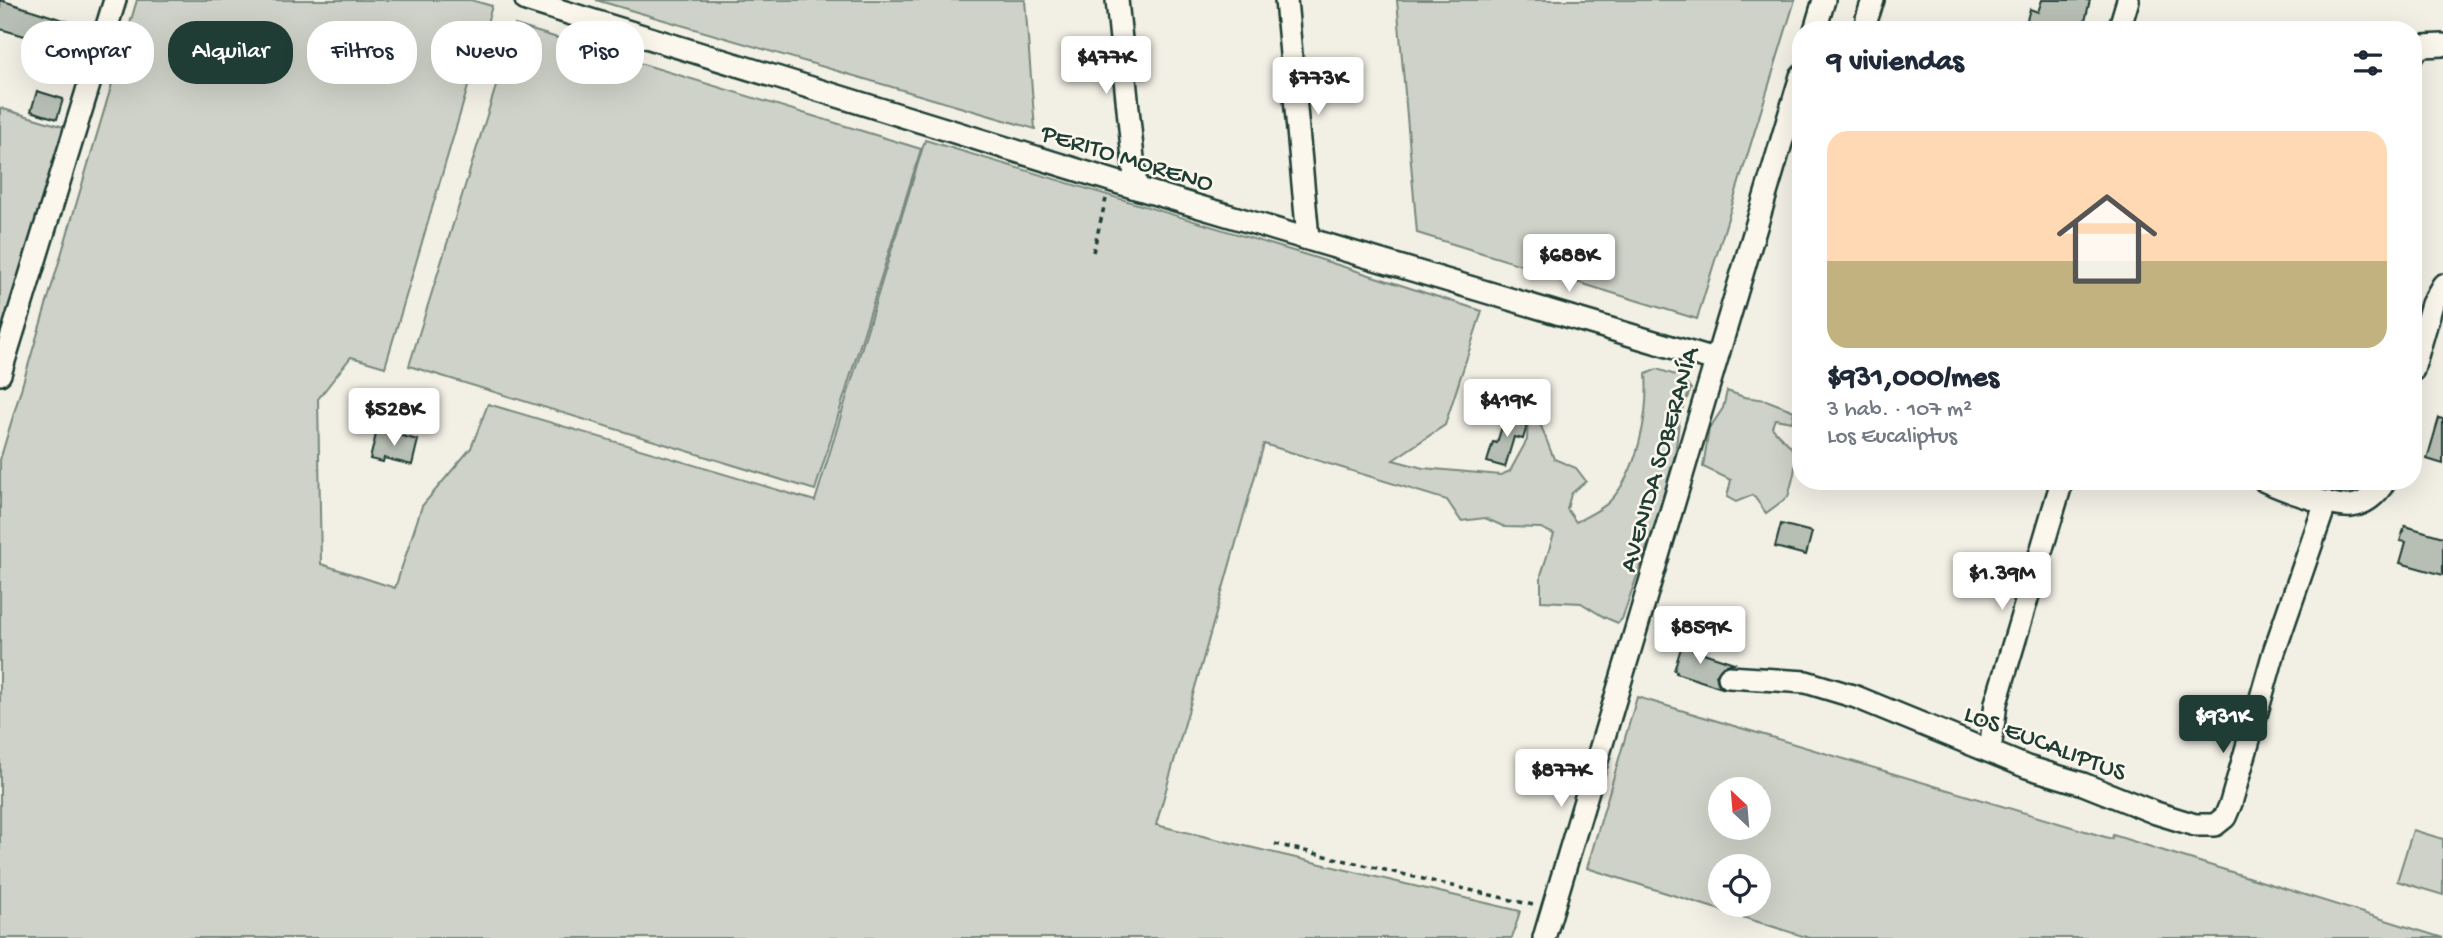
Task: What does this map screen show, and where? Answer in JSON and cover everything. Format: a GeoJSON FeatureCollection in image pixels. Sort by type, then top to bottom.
{"type":"FeatureCollection","features":[{"type":"Feature","properties":{"kind":"street"},"geometry":{"type":"LineString","coordinates":[[0,374],[116,0]]}},
{"type":"Feature","properties":{"kind":"street","name":"PERITO MORENO"},"geometry":{"type":"LineString","coordinates":[[526,0],[1136,188],[1714,360]]}},
{"type":"Feature","properties":{"kind":"street"},"geometry":{"type":"LineString","coordinates":[[1117,0],[1136,188]]}},
{"type":"Feature","properties":{"kind":"street"},"geometry":{"type":"LineString","coordinates":[[1286,0],[1308,238]]}},
{"type":"Feature","properties":{"kind":"street"},"geometry":{"type":"LineString","coordinates":[[1818,21],[1824,0]]}},
{"type":"Feature","properties":{"kind":"street"},"geometry":{"type":"LineString","coordinates":[[2122,21],[2128,0]]}},
{"type":"Feature","properties":{"kind":"street"},"geometry":{"type":"LineString","coordinates":[[2422,46],[2443,45]]}},
{"type":"Feature","properties":{"kind":"street","name":"AVENIDA SOBERANÍA"},"geometry":{"type":"LineString","coordinates":[[1544,938],[1792,105]]}},
{"type":"Feature","properties":{"kind":"street"},"geometry":{"type":"LineString","coordinates":[[2422,344],[2443,285]]}},
{"type":"Feature","properties":{"kind":"street"},"geometry":{"type":"LineString","coordinates":[[1990,751],[1996,703],[2059,490]]}},
{"type":"Feature","properties":{"kind":"street"},"geometry":{"type":"LineString","coordinates":[[2292,490],[2348,507],[2365,503],[2379,490]]}},
{"type":"Feature","properties":{"kind":"street","name":"LOS EUCALIPTUS"},"geometry":{"type":"LineString","coordinates":[[1729,677],[1806,682],[1856,697],[2027,767],[2083,784],[2156,813],[2195,825],[2215,825],[2225,817],[2231,803],[2274,652],[2326,502]]}},
{"type":"Feature","properties":{"kind":"path"},"geometry":{"type":"LineString","coordinates":[[1093,252],[1111,180]]}},
{"type":"Feature","properties":{"kind":"path"},"geometry":{"type":"LineString","coordinates":[[1276,844],[1552,909]]}},
{"type":"Feature","properties":{"kind":"shaded area"},"geometry":{"type":"Polygon","coordinates":[[[137,0],[471,0],[492,6],[488,21],[431,21],[431,84],[469,84],[385,367],[351,357],[318,399],[321,564],[395,588],[422,506],[471,448],[488,404],[815,501],[925,140],[1482,311],[1445,425],[1393,460],[1423,468],[1501,475],[1510,471],[1527,440],[1528,416],[1514,419],[1499,412],[1514,384],[1538,396],[1534,408],[1554,459],[1576,468],[1586,481],[1571,494],[1567,509],[1576,522],[1609,502],[1627,475],[1640,442],[1646,406],[1646,374],[1657,369],[1682,377],[1691,389],[1680,414],[1675,455],[1656,521],[1622,619],[1618,623],[1581,603],[1541,601],[1541,575],[1554,534],[1541,528],[1505,527],[1485,518],[1461,521],[1447,500],[1264,444],[1156,825],[1520,911],[1512,938],[0,938],[0,460],[112,84],[154,84],[154,21],[131,21],[137,0]]]}},
{"type":"Feature","properties":{"kind":"shaded area"},"geometry":{"type":"Polygon","coordinates":[[[596,0],[1025,0],[1035,129],[596,0]]]}},
{"type":"Feature","properties":{"kind":"shaded area"},"geometry":{"type":"Polygon","coordinates":[[[1397,0],[1795,0],[1697,319],[1417,233],[1397,0]]]}},
{"type":"Feature","properties":{"kind":"shaded area"},"geometry":{"type":"Polygon","coordinates":[[[542,33],[556,38],[556,84],[644,84],[644,64],[921,149],[815,490],[409,366],[497,84],[542,84],[542,33]]]}},
{"type":"Feature","properties":{"kind":"shaded area"},"geometry":{"type":"Polygon","coordinates":[[[0,108],[64,127],[0,336],[0,108]]]}},
{"type":"Feature","properties":{"kind":"shaded area"},"geometry":{"type":"Polygon","coordinates":[[[1727,391],[1766,400],[1792,410],[1792,422],[1775,419],[1772,427],[1792,449],[1792,482],[1788,497],[1766,513],[1753,495],[1736,502],[1727,497],[1731,480],[1703,467],[1709,429],[1723,408],[1727,391]]]}},
{"type":"Feature","properties":{"kind":"shaded area"},"geometry":{"type":"Polygon","coordinates":[[[1637,697],[2112,839],[2113,835],[2443,938],[1809,938],[1742,917],[1771,917],[1771,854],[1708,854],[1708,906],[1587,868],[1637,697]]]}},
{"type":"Feature","properties":{"kind":"shaded area"},"geometry":{"type":"Polygon","coordinates":[[[2413,830],[2443,839],[2443,895],[2397,881],[2413,830]]]}},
{"type":"Feature","properties":{"kind":"building"},"geometry":{"type":"Polygon","coordinates":[[[0,0],[66,21],[21,21],[21,35],[0,29],[0,0]]]}},
{"type":"Feature","properties":{"kind":"building"},"geometry":{"type":"Polygon","coordinates":[[[2042,0],[2090,0],[2085,21],[2027,21],[2030,9],[2038,12],[2042,0]]]}},
{"type":"Feature","properties":{"kind":"building"},"geometry":{"type":"Polygon","coordinates":[[[37,91],[63,99],[57,119],[31,111],[37,91]]]}},
{"type":"Feature","properties":{"kind":"building"},"geometry":{"type":"Polygon","coordinates":[[[1506,413],[1529,419],[1523,439],[1514,437],[1505,467],[1487,462],[1493,442],[1497,443],[1506,413]]]}},
{"type":"Feature","properties":{"kind":"building"},"geometry":{"type":"Polygon","coordinates":[[[2439,418],[2443,419],[2443,464],[2427,459],[2439,418]]]}},
{"type":"Feature","properties":{"kind":"building"},"geometry":{"type":"Polygon","coordinates":[[[377,430],[418,440],[412,465],[384,458],[383,462],[370,459],[377,430]]]}},
{"type":"Feature","properties":{"kind":"building"},"geometry":{"type":"Polygon","coordinates":[[[1781,524],[1812,532],[1806,555],[1775,547],[1781,524]]]}},
{"type":"Feature","properties":{"kind":"building"},"geometry":{"type":"Polygon","coordinates":[[[2405,526],[2443,537],[2443,575],[2400,563],[2406,542],[2400,541],[2405,526]]]}},
{"type":"Feature","properties":{"kind":"building"},"geometry":{"type":"Polygon","coordinates":[[[1681,648],[1734,663],[1723,666],[1716,675],[1718,683],[1725,689],[1676,673],[1674,670],[1681,648]]]}}]}
